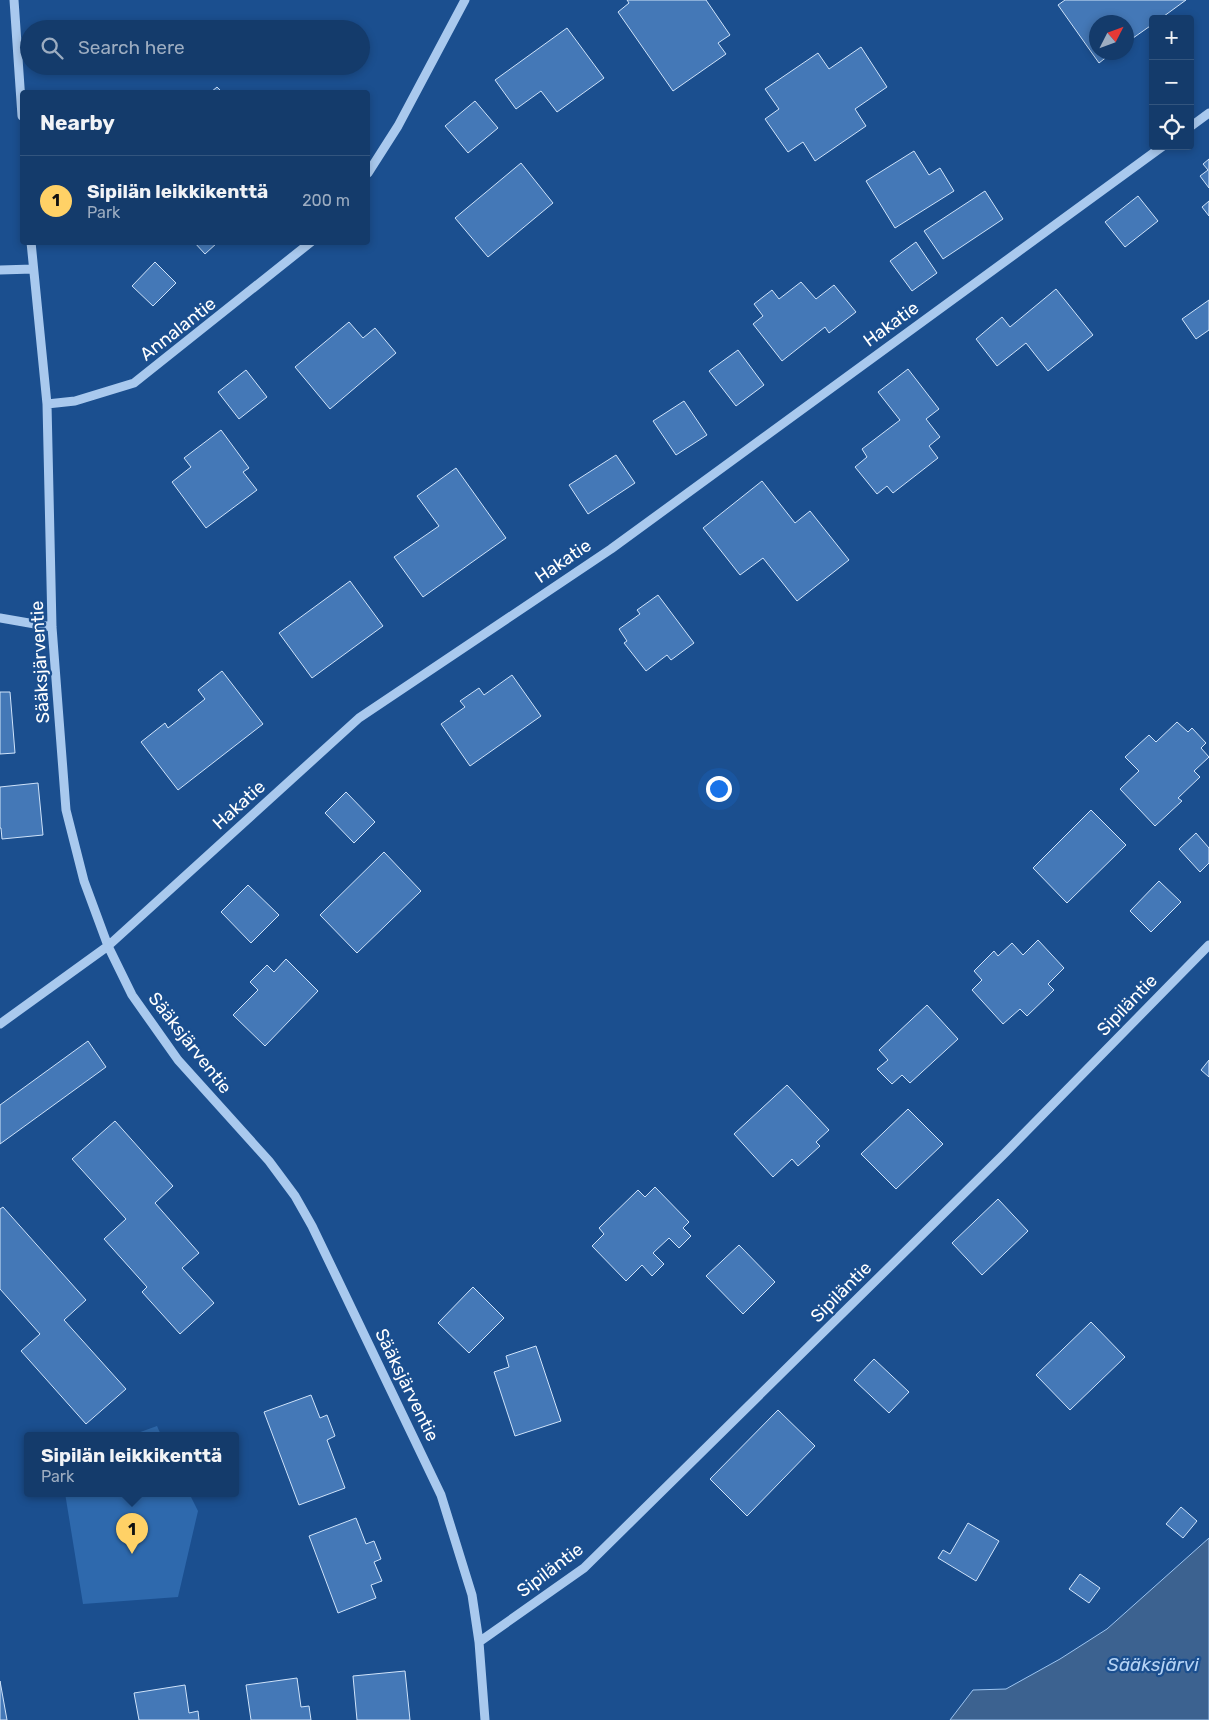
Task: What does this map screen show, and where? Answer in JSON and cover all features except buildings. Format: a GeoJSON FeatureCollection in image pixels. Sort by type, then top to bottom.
{"type":"FeatureCollection","features":[{"type":"Feature","properties":{"kind":"street"},"geometry":{"type":"LineString","coordinates":[[14,0],[20,90]]}},
{"type":"Feature","properties":{"kind":"street"},"geometry":{"type":"LineString","coordinates":[[370,170],[398,126],[465,0]]}},
{"type":"Feature","properties":{"kind":"street"},"geometry":{"type":"LineString","coordinates":[[1194,124],[1209,113]]}},
{"type":"Feature","properties":{"kind":"street","name":"Hakatie"},"geometry":{"type":"LineString","coordinates":[[0,1024],[108,946],[359,718],[611,548],[1158,150]]}},
{"type":"Feature","properties":{"kind":"street","name":"Sääksjärventie"},"geometry":{"type":"LineString","coordinates":[[31,245],[47,404],[52,628],[66,810],[84,882],[108,946],[132,995],[152,1025],[178,1060],[269,1161],[295,1196],[312,1226],[441,1495],[472,1595],[479,1642],[485,1720]]}},
{"type":"Feature","properties":{"kind":"street","name":"Annalantie"},"geometry":{"type":"LineString","coordinates":[[47,404],[75,401],[134,383],[307,245]]}},
{"type":"Feature","properties":{"kind":"street"},"geometry":{"type":"LineString","coordinates":[[0,270],[33,269]]}},
{"type":"Feature","properties":{"kind":"street"},"geometry":{"type":"LineString","coordinates":[[0,618],[52,628]]}},
{"type":"Feature","properties":{"kind":"street","name":"Sipiläntie"},"geometry":{"type":"LineString","coordinates":[[479,1642],[584,1568],[1004,1154],[1209,945]]}},
{"type":"Feature","properties":{"kind":"shaded area"},"geometry":{"type":"Polygon","coordinates":[[[157,1426],[160,1432],[140,1432],[157,1426]]]}},
{"type":"Feature","properties":{"kind":"shaded area"},"geometry":{"type":"Polygon","coordinates":[[[66,1497],[191,1497],[198,1511],[178,1597],[83,1604],[66,1497]]]}},
{"type":"Feature","properties":{"kind":"water","name":"Sääksjärvi"},"geometry":{"type":"Polygon","coordinates":[[[1209,1538],[1209,1720],[950,1720],[973,1690],[1006,1689],[1060,1659],[1107,1629],[1209,1538]]]}},
{"type":"Feature","properties":{"kind":"place","name":"Sipilän leikkikenttä"},"geometry":{"type":"Point","coordinates":[132,1554]}}]}
